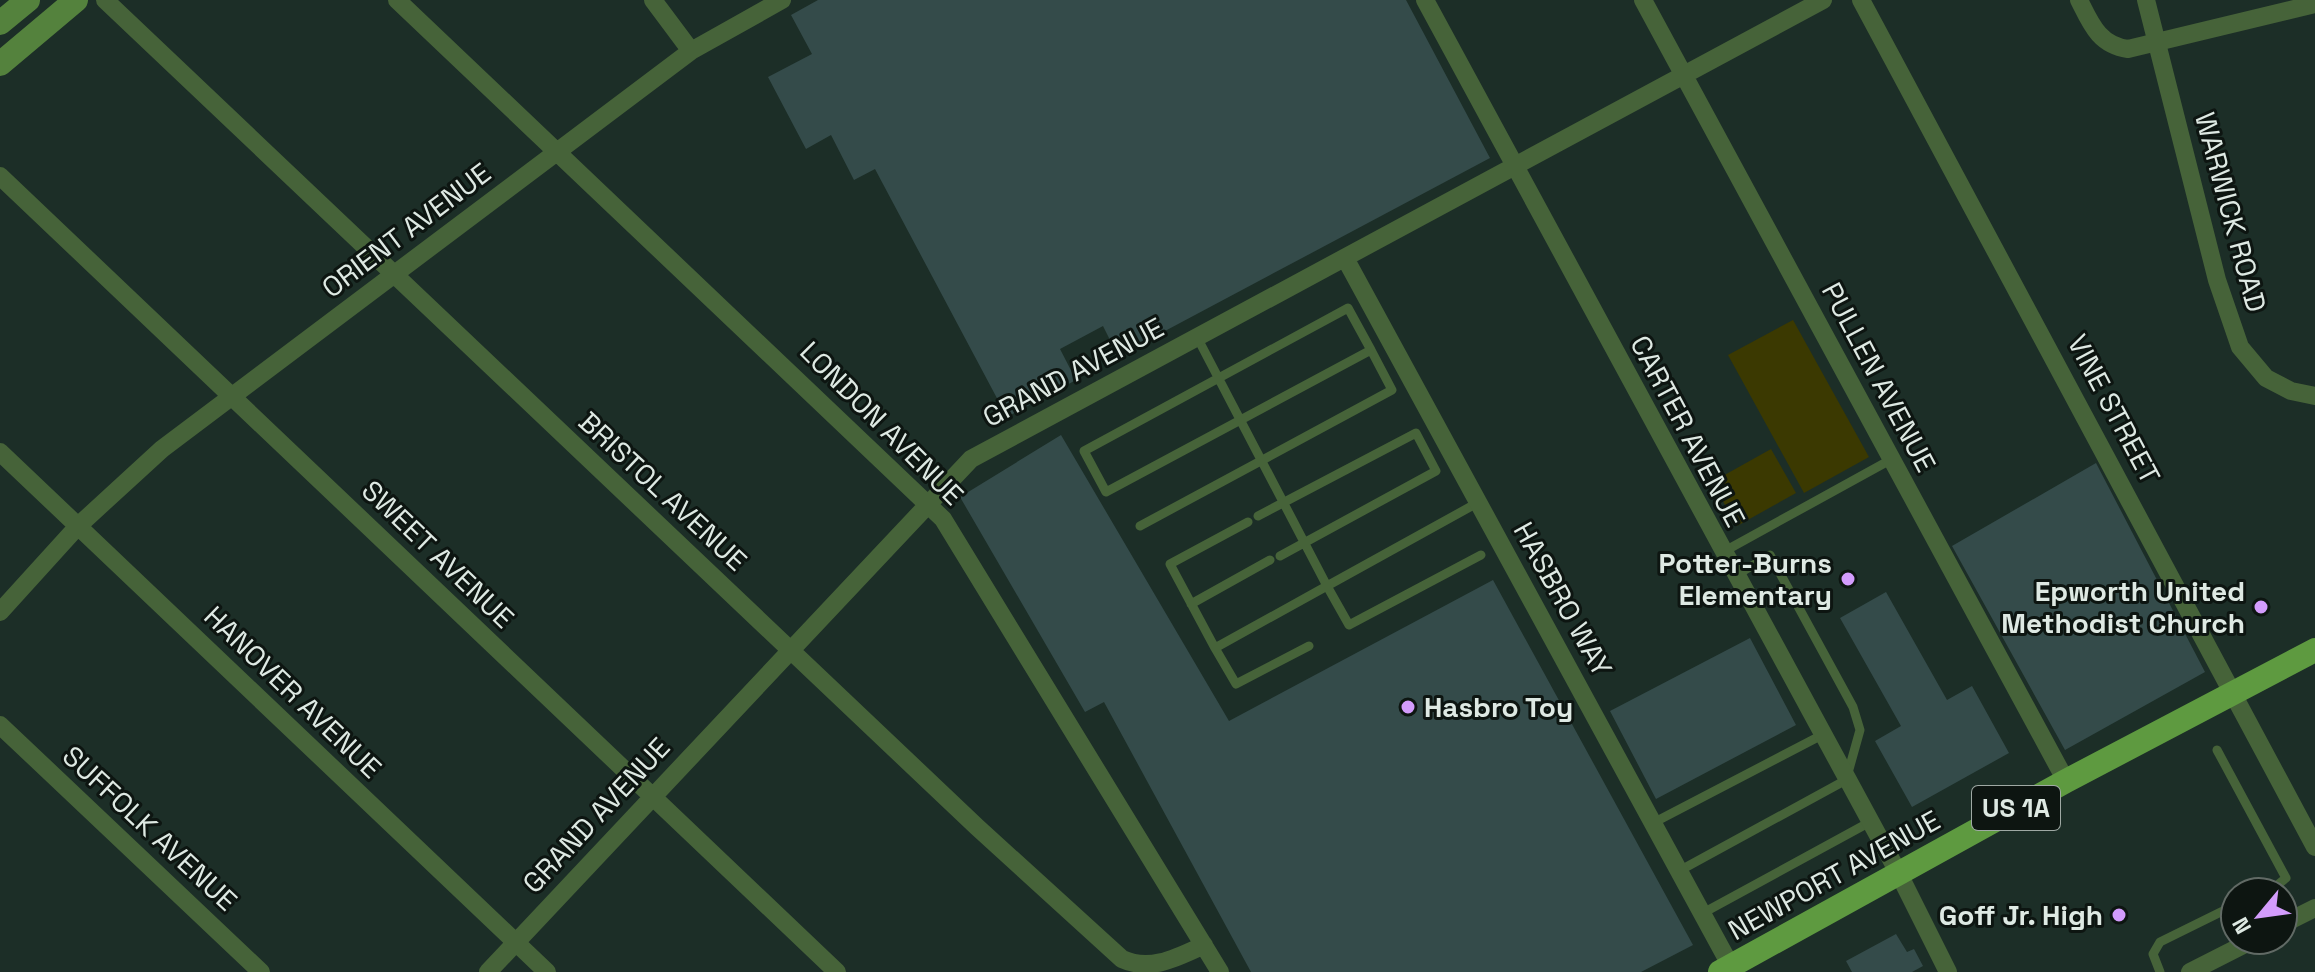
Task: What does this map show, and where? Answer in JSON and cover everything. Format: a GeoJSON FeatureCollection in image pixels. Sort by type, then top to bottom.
{"type":"FeatureCollection","features":[{"type":"Feature","properties":{"kind":"main road","name":"NEWPORT AVENUE"},"geometry":{"type":"LineString","coordinates":[[1728,970],[2066,781],[2315,650]]}},
{"type":"Feature","properties":{"kind":"street"},"geometry":{"type":"LineString","coordinates":[[0,23],[28,0]]}},
{"type":"Feature","properties":{"kind":"street"},"geometry":{"type":"LineString","coordinates":[[0,64],[76,0]]}},
{"type":"Feature","properties":{"kind":"street","name":"BRISTOL AVENUE"},"geometry":{"type":"LineString","coordinates":[[105,0],[977,827],[1122,959],[1137,967],[1157,965],[1204,945]]}},
{"type":"Feature","properties":{"kind":"street","name":"LONDON AVENUE"},"geometry":{"type":"LineString","coordinates":[[397,0],[943,519],[1220,972]]}},
{"type":"Feature","properties":{"kind":"street"},"geometry":{"type":"LineString","coordinates":[[653,0],[691,51]]}},
{"type":"Feature","properties":{"kind":"street","name":"ORIENT AVENUE"},"geometry":{"type":"LineString","coordinates":[[0,612],[78,526],[139,468],[691,51],[782,0]]}},
{"type":"Feature","properties":{"kind":"street","name":"CARTER AVENUE"},"geometry":{"type":"LineString","coordinates":[[1425,0],[1722,553],[1899,874],[1942,970]]}},
{"type":"Feature","properties":{"kind":"street","name":"PULLEN AVENUE"},"geometry":{"type":"LineString","coordinates":[[1643,0],[2066,781]]}},
{"type":"Feature","properties":{"kind":"street","name":"GRAND AVENUE"},"geometry":{"type":"LineString","coordinates":[[488,972],[971,459],[1823,0]]}},
{"type":"Feature","properties":{"kind":"street","name":"VINE STREET"},"geometry":{"type":"LineString","coordinates":[[1861,0],[2315,847]]}},
{"type":"Feature","properties":{"kind":"street"},"geometry":{"type":"LineString","coordinates":[[2079,0],[2094,28],[2113,47],[2128,49],[2315,4]]}},
{"type":"Feature","properties":{"kind":"street","name":"WARWICK ROAD"},"geometry":{"type":"LineString","coordinates":[[2146,0],[2217,280],[2240,347],[2266,378],[2291,391],[2315,396]]}},
{"type":"Feature","properties":{"kind":"street","name":"SWEET AVENUE"},"geometry":{"type":"LineString","coordinates":[[0,176],[837,972]]}},
{"type":"Feature","properties":{"kind":"street","name":"HASBRO WAY"},"geometry":{"type":"LineString","coordinates":[[1345,258],[1703,913],[1728,970]]}},
{"type":"Feature","properties":{"kind":"street","name":"HANOVER AVENUE"},"geometry":{"type":"LineString","coordinates":[[0,452],[547,972]]}},
{"type":"Feature","properties":{"kind":"street","name":"SUFFOLK AVENUE"},"geometry":{"type":"LineString","coordinates":[[0,725],[261,972]]}},
{"type":"Feature","properties":{"kind":"street"},"geometry":{"type":"LineString","coordinates":[[2190,972],[2222,956]]}},
{"type":"Feature","properties":{"kind":"lane"},"geometry":{"type":"LineString","coordinates":[[1140,526],[1392,390],[1371,350],[1348,308],[1084,451],[1106,492],[1371,350]]}},
{"type":"Feature","properties":{"kind":"lane"},"geometry":{"type":"LineString","coordinates":[[1197,337],[1349,625],[1481,555]]}},
{"type":"Feature","properties":{"kind":"lane"},"geometry":{"type":"LineString","coordinates":[[1191,604],[1436,471],[1416,433],[1258,516]]}},
{"type":"Feature","properties":{"kind":"lane"},"geometry":{"type":"LineString","coordinates":[[1722,553],[1892,459]]}},
{"type":"Feature","properties":{"kind":"lane"},"geometry":{"type":"LineString","coordinates":[[1215,648],[1479,502]]}},
{"type":"Feature","properties":{"kind":"lane"},"geometry":{"type":"LineString","coordinates":[[1248,522],[1170,564],[1236,684],[1309,646]]}},
{"type":"Feature","properties":{"kind":"lane"},"geometry":{"type":"LineString","coordinates":[[1679,871],[1846,780],[1858,738],[1858,720],[1770,555],[1735,576]]}},
{"type":"Feature","properties":{"kind":"lane"},"geometry":{"type":"LineString","coordinates":[[1653,823],[1822,735]]}},
{"type":"Feature","properties":{"kind":"lane"},"geometry":{"type":"LineString","coordinates":[[2217,750],[2285,876]]}},
{"type":"Feature","properties":{"kind":"lane"},"geometry":{"type":"LineString","coordinates":[[1703,913],[1870,822]]}},
{"type":"Feature","properties":{"kind":"lane"},"geometry":{"type":"LineString","coordinates":[[2160,972],[2153,954],[2155,947],[2219,913]]}},
{"type":"Feature","properties":{"kind":"shaded area"},"geometry":{"type":"Polygon","coordinates":[[[1793,320],[1869,457],[1804,493],[1728,355],[1793,320]]]}},
{"type":"Feature","properties":{"kind":"shaded area"},"geometry":{"type":"Polygon","coordinates":[[[1771,449],[1796,493],[1737,526],[1712,482],[1771,449]]]}},
{"type":"Feature","properties":{"kind":"building"},"geometry":{"type":"Polygon","coordinates":[[[818,0],[1406,0],[1490,158],[1118,356],[1103,326],[1060,349],[1076,380],[1007,417],[875,169],[854,180],[831,135],[806,149],[768,77],[812,54],[791,15],[818,0]]]}},
{"type":"Feature","properties":{"kind":"building","name":"Hasbro Toy"},"geometry":{"type":"Polygon","coordinates":[[[1061,435],[1229,721],[1493,580],[1693,945],[1641,972],[1251,972],[1104,702],[1085,712],[960,497],[1061,435]]]}},
{"type":"Feature","properties":{"kind":"building"},"geometry":{"type":"Polygon","coordinates":[[[2096,463],[2205,672],[2065,750],[1952,546],[2096,463]]]}},
{"type":"Feature","properties":{"kind":"building","name":"Potter-Burns Elementary"},"geometry":{"type":"Polygon","coordinates":[[[1886,592],[1947,700],[1972,686],[2009,753],[1912,807],[1875,741],[1901,726],[1840,618],[1886,592]]]}},
{"type":"Feature","properties":{"kind":"building"},"geometry":{"type":"Polygon","coordinates":[[[1750,638],[1796,725],[1656,799],[1610,711],[1750,638]]]}},
{"type":"Feature","properties":{"kind":"building"},"geometry":{"type":"Polygon","coordinates":[[[1896,934],[1907,952],[1914,949],[1923,966],[1912,972],[1852,972],[1846,961],[1896,934]]]}},
{"type":"Feature","properties":{"kind":"place","name":"Potter-Burns Elementary"},"geometry":{"type":"Point","coordinates":[1848,579]}},
{"type":"Feature","properties":{"kind":"place","name":"Epworth United Methodist Church"},"geometry":{"type":"Point","coordinates":[2261,607]}},
{"type":"Feature","properties":{"kind":"place","name":"Hasbro Toy"},"geometry":{"type":"Point","coordinates":[1408,707]}},
{"type":"Feature","properties":{"kind":"place","name":"Goff Jr. High"},"geometry":{"type":"Point","coordinates":[2119,915]}}]}
